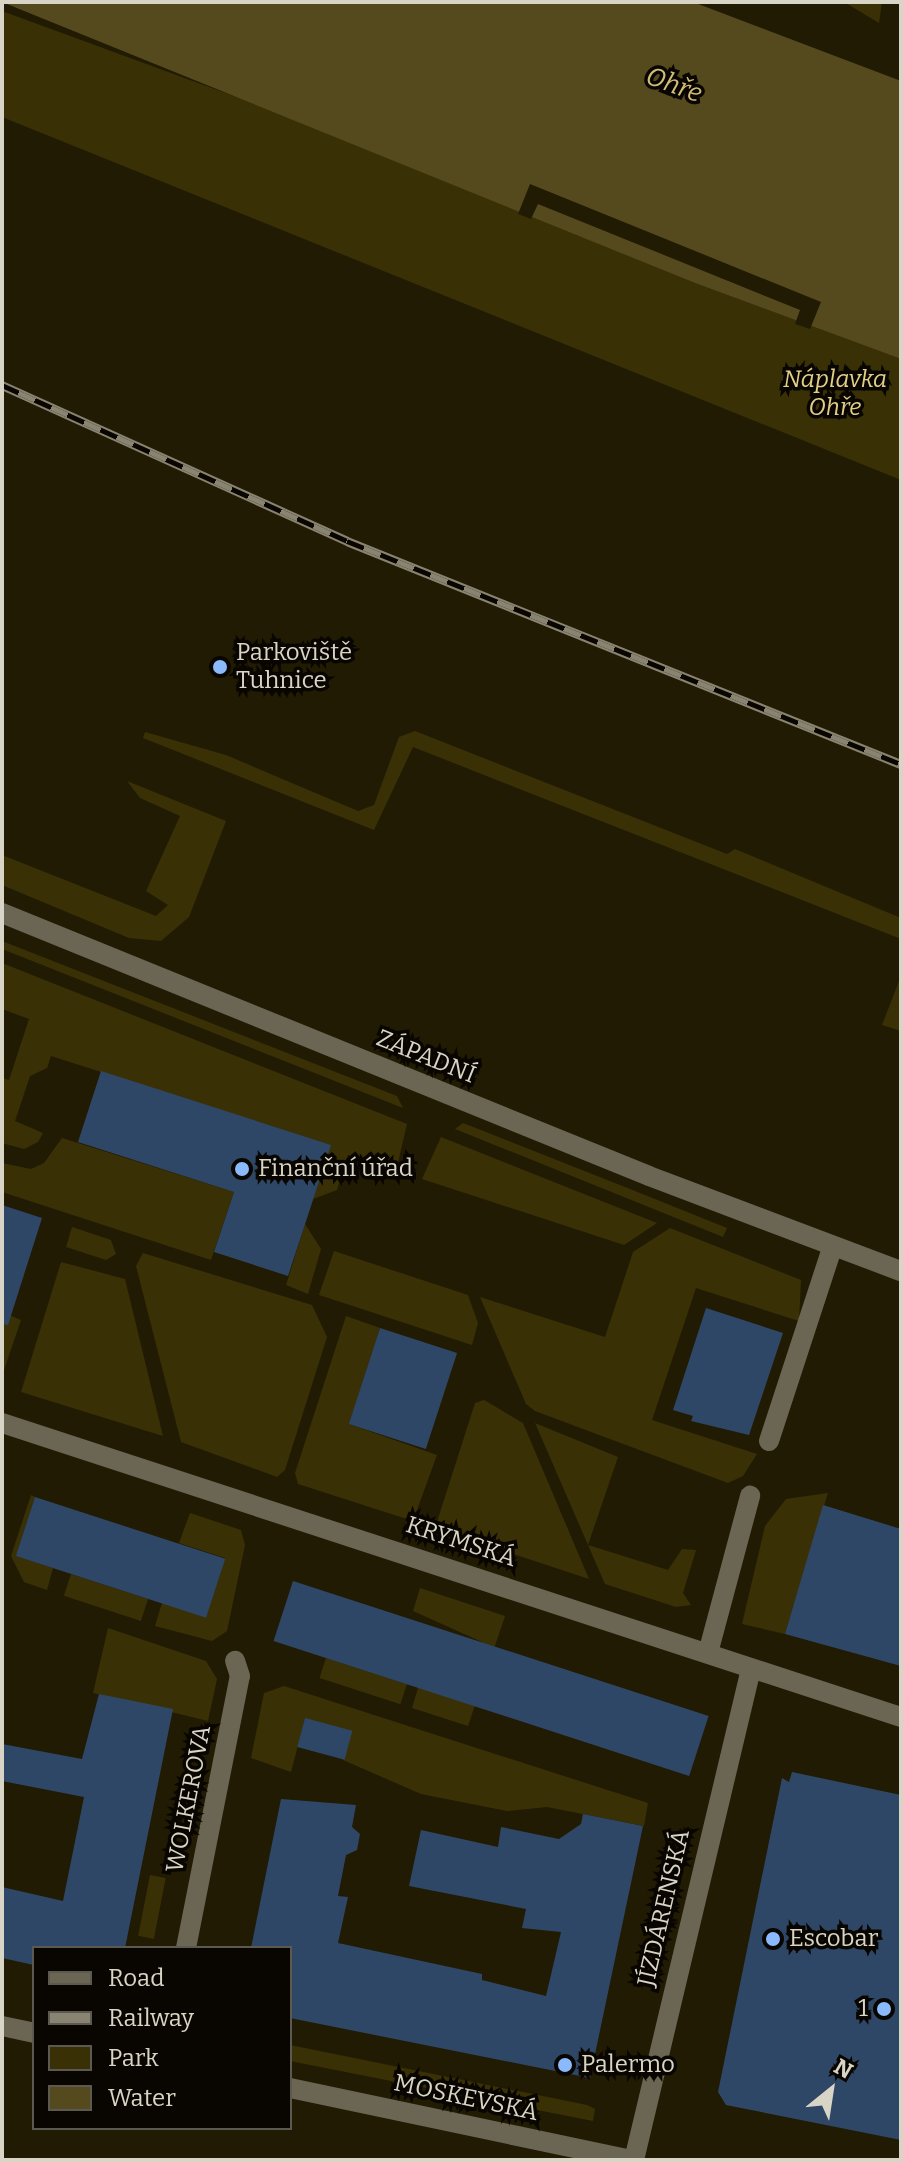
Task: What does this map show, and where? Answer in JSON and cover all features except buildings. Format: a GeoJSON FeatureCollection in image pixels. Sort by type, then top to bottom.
{"type":"FeatureCollection","features":[{"type":"Feature","properties":{"kind":"street","name":"ZÁPADNÍ"},"geometry":{"type":"LineString","coordinates":[[2,913],[832,1248],[901,1271]]}},
{"type":"Feature","properties":{"kind":"street","name":"ZÁPADNÍ"},"geometry":{"type":"LineString","coordinates":[[832,1248],[901,1281]]}},
{"type":"Feature","properties":{"kind":"street"},"geometry":{"type":"LineString","coordinates":[[769,1441],[832,1248]]}},
{"type":"Feature","properties":{"kind":"street","name":"KRYMSKÁ"},"geometry":{"type":"LineString","coordinates":[[2,1423],[901,1717]]}},
{"type":"Feature","properties":{"kind":"street"},"geometry":{"type":"LineString","coordinates":[[708,1653],[750,1496]]}},
{"type":"Feature","properties":{"kind":"street","name":"WOLKEROVA"},"geometry":{"type":"LineString","coordinates":[[186,1946],[240,1676],[235,1661]]}},
{"type":"Feature","properties":{"kind":"street","name":"JÍZDÁRENSKÁ"},"geometry":{"type":"LineString","coordinates":[[633,2160],[731,1740],[751,1669]]}},
{"type":"Feature","properties":{"kind":"street"},"geometry":{"type":"LineString","coordinates":[[2,2026],[32,2033]]}},
{"type":"Feature","properties":{"kind":"street","name":"MOSKEVSKÁ"},"geometry":{"type":"LineString","coordinates":[[292,2088],[633,2160]]}},
{"type":"Feature","properties":{"kind":"green space"},"geometry":{"type":"Polygon","coordinates":[[[844,2],[882,2],[879,23],[844,2]]]}},
{"type":"Feature","properties":{"kind":"green space","name":"Náplavka Ohře"},"geometry":{"type":"Polygon","coordinates":[[[2,11],[334,133],[695,283],[901,359],[901,480],[2,117],[2,11]]]}},
{"type":"Feature","properties":{"kind":"green space"},"geometry":{"type":"Polygon","coordinates":[[[415,731],[727,854],[735,849],[901,918],[901,939],[413,747],[374,830],[143,738],[145,732],[226,755],[358,811],[374,805],[399,737],[415,731]]]}},
{"type":"Feature","properties":{"kind":"green space"},"geometry":{"type":"Polygon","coordinates":[[[127,781],[226,821],[189,917],[161,941],[129,938],[2,885],[2,855],[156,916],[168,905],[146,891],[180,816],[140,798],[127,781]]]}},
{"type":"Feature","properties":{"kind":"green space"},"geometry":{"type":"Polygon","coordinates":[[[2,941],[397,1096],[403,1108],[2,949],[2,941]]]}},
{"type":"Feature","properties":{"kind":"green space"},"geometry":{"type":"Polygon","coordinates":[[[2,963],[407,1124],[396,1171],[348,1155],[337,1190],[313,1199],[330,1145],[51,1056],[47,1068],[30,1076],[15,1121],[43,1133],[38,1142],[24,1149],[2,1143],[2,1078],[9,1080],[29,1019],[2,1009],[2,963]]]}},
{"type":"Feature","properties":{"kind":"green space"},"geometry":{"type":"Polygon","coordinates":[[[901,976],[901,1031],[882,1025],[901,976]]]}},
{"type":"Feature","properties":{"kind":"green space"},"geometry":{"type":"Polygon","coordinates":[[[463,1123],[727,1228],[723,1237],[455,1129],[463,1123]]]}},
{"type":"Feature","properties":{"kind":"green space"},"geometry":{"type":"Polygon","coordinates":[[[441,1137],[657,1223],[624,1245],[422,1179],[441,1137]]]}},
{"type":"Feature","properties":{"kind":"green space"},"geometry":{"type":"Polygon","coordinates":[[[62,1138],[234,1192],[211,1260],[2,1192],[2,1163],[31,1169],[44,1163],[62,1138]]]}},
{"type":"Feature","properties":{"kind":"green space"},"geometry":{"type":"Polygon","coordinates":[[[305,1224],[321,1249],[308,1294],[286,1285],[305,1224]]]}},
{"type":"Feature","properties":{"kind":"green space"},"geometry":{"type":"Polygon","coordinates":[[[72,1227],[111,1240],[116,1254],[106,1260],[66,1247],[72,1227]]]}},
{"type":"Feature","properties":{"kind":"green space"},"geometry":{"type":"Polygon","coordinates":[[[670,1228],[801,1280],[799,1321],[696,1288],[652,1420],[757,1454],[743,1476],[728,1483],[535,1411],[526,1404],[480,1297],[605,1337],[633,1252],[670,1228]]]}},
{"type":"Feature","properties":{"kind":"green space"},"geometry":{"type":"Polygon","coordinates":[[[334,1251],[468,1295],[478,1323],[472,1345],[319,1295],[334,1251]]]}},
{"type":"Feature","properties":{"kind":"green space"},"geometry":{"type":"Polygon","coordinates":[[[143,1253],[312,1305],[327,1337],[285,1470],[277,1477],[181,1442],[136,1266],[143,1253]]]}},
{"type":"Feature","properties":{"kind":"green space"},"geometry":{"type":"Polygon","coordinates":[[[61,1262],[125,1279],[163,1436],[21,1392],[61,1262]]]}},
{"type":"Feature","properties":{"kind":"green space"},"geometry":{"type":"Polygon","coordinates":[[[2,1312],[21,1320],[2,1376],[2,1312]]]}},
{"type":"Feature","properties":{"kind":"green space"},"geometry":{"type":"Polygon","coordinates":[[[346,1316],[380,1328],[349,1424],[437,1455],[413,1521],[298,1484],[295,1473],[346,1316]]]}},
{"type":"Feature","properties":{"kind":"green space"},"geometry":{"type":"Polygon","coordinates":[[[484,1400],[523,1423],[589,1579],[435,1528],[475,1403],[484,1400]]]}},
{"type":"Feature","properties":{"kind":"green space"},"geometry":{"type":"Polygon","coordinates":[[[535,1423],[618,1457],[588,1545],[535,1423]]]}},
{"type":"Feature","properties":{"kind":"green space"},"geometry":{"type":"Polygon","coordinates":[[[828,1493],[785,1634],[742,1624],[765,1526],[786,1499],[828,1493]]]}},
{"type":"Feature","properties":{"kind":"green space"},"geometry":{"type":"Polygon","coordinates":[[[31,1495],[35,1497],[16,1556],[53,1568],[47,1590],[24,1582],[11,1556],[31,1495]]]}},
{"type":"Feature","properties":{"kind":"green space"},"geometry":{"type":"Polygon","coordinates":[[[190,1513],[241,1530],[245,1545],[227,1631],[212,1641],[155,1626],[162,1603],[206,1617],[225,1558],[179,1543],[190,1513]]]}},
{"type":"Feature","properties":{"kind":"green space"},"geometry":{"type":"Polygon","coordinates":[[[588,1545],[668,1570],[682,1549],[696,1550],[683,1593],[691,1605],[676,1607],[605,1584],[588,1545]]]}},
{"type":"Feature","properties":{"kind":"green space"},"geometry":{"type":"Polygon","coordinates":[[[71,1574],[148,1599],[141,1621],[64,1596],[71,1574]]]}},
{"type":"Feature","properties":{"kind":"green space"},"geometry":{"type":"Polygon","coordinates":[[[420,1588],[505,1616],[468,1726],[412,1708],[418,1688],[482,1642],[413,1611],[420,1588]]]}},
{"type":"Feature","properties":{"kind":"green space"},"geometry":{"type":"Polygon","coordinates":[[[108,1628],[206,1661],[217,1679],[208,1721],[93,1693],[108,1628]]]}},
{"type":"Feature","properties":{"kind":"green space"},"geometry":{"type":"Polygon","coordinates":[[[326,1658],[407,1684],[400,1704],[320,1678],[326,1658]]]}},
{"type":"Feature","properties":{"kind":"green space"},"geometry":{"type":"Polygon","coordinates":[[[284,1686],[648,1803],[644,1826],[547,1807],[507,1811],[421,1794],[343,1760],[351,1731],[305,1719],[291,1772],[251,1758],[264,1693],[284,1686]]]}},
{"type":"Feature","properties":{"kind":"green space"},"geometry":{"type":"Polygon","coordinates":[[[150,1875],[166,1878],[154,1939],[138,1936],[150,1875]]]}},
{"type":"Feature","properties":{"kind":"green space"},"geometry":{"type":"Polygon","coordinates":[[[292,2045],[587,2105],[595,2109],[593,2121],[292,2061],[292,2045]]]}},
{"type":"Feature","properties":{"kind":"water","name":"Ohře"},"geometry":{"type":"Polygon","coordinates":[[[2,2],[693,2],[901,81],[901,359],[695,283],[2,2]]]}},
{"type":"Feature","properties":{"kind":"pier"},"geometry":{"type":"Polygon","coordinates":[[[530,184],[821,302],[810,329],[795,324],[800,310],[538,204],[531,219],[518,214],[530,184]]]}},
{"type":"Feature","properties":{"kind":"railway"},"geometry":{"type":"LineString","coordinates":[[2,385],[347,541],[901,764]]}},
{"type":"Feature","properties":{"kind":"place","name":"Parkoviště Tuhnice"},"geometry":{"type":"Point","coordinates":[220,667]}},
{"type":"Feature","properties":{"kind":"place","name":"Finanční úřad"},"geometry":{"type":"Point","coordinates":[242,1169]}},
{"type":"Feature","properties":{"kind":"place","name":"Escobar"},"geometry":{"type":"Point","coordinates":[773,1939]}},
{"type":"Feature","properties":{"kind":"place","name":"1"},"geometry":{"type":"Point","coordinates":[884,2009]}},
{"type":"Feature","properties":{"kind":"place","name":"Palermo"},"geometry":{"type":"Point","coordinates":[565,2065]}}]}
